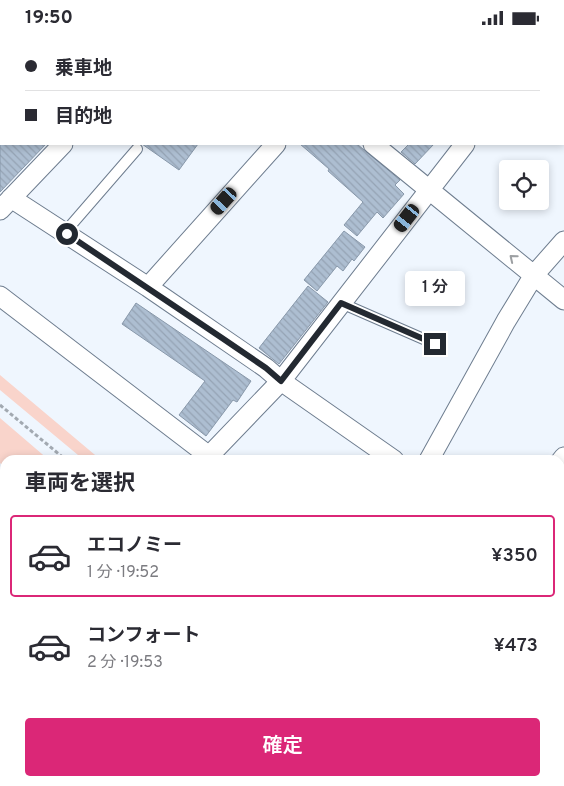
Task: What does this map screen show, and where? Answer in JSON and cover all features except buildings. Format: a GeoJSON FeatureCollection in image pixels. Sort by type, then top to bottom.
{"type":"FeatureCollection","features":[{"type":"Feature","properties":{"kind":"street"},"geometry":{"type":"LineString","coordinates":[[62,145],[6,204],[67,234],[148,287],[266,368],[281,381],[387,455]]}},
{"type":"Feature","properties":{"kind":"street"},"geometry":{"type":"LineString","coordinates":[[148,287],[275,145]]}},
{"type":"Feature","properties":{"kind":"street"},"geometry":{"type":"LineString","coordinates":[[374,145],[564,300]]}},
{"type":"Feature","properties":{"kind":"street"},"geometry":{"type":"LineString","coordinates":[[213,455],[281,381],[464,145]]}},
{"type":"Feature","properties":{"kind":"street"},"geometry":{"type":"LineString","coordinates":[[432,455],[506,321],[534,275],[564,241]]}},
{"type":"Feature","properties":{"kind":"street"},"geometry":{"type":"LineString","coordinates":[[0,296],[206,455]]}},
{"type":"Feature","properties":{"kind":"lane"},"geometry":{"type":"LineString","coordinates":[[67,234],[72,224],[137,149]]}},
{"type":"Feature","properties":{"kind":"lane"},"geometry":{"type":"LineString","coordinates":[[341,303],[435,344]]}},
{"type":"Feature","properties":{"kind":"path"},"geometry":{"type":"LineString","coordinates":[[0,405],[60,455]]}},
{"type":"Feature","properties":{"kind":"shaded area"},"geometry":{"type":"Polygon","coordinates":[[[0,375],[95,455],[78,455],[0,390],[0,375]]]}},
{"type":"Feature","properties":{"kind":"shaded area"},"geometry":{"type":"Polygon","coordinates":[[[0,418],[43,455],[0,455],[0,418]]]}},
{"type":"Feature","properties":{"kind":"route"},"geometry":{"type":"LineString","coordinates":[[67,234],[266,368],[281,381],[341,303],[435,344]]}}]}
